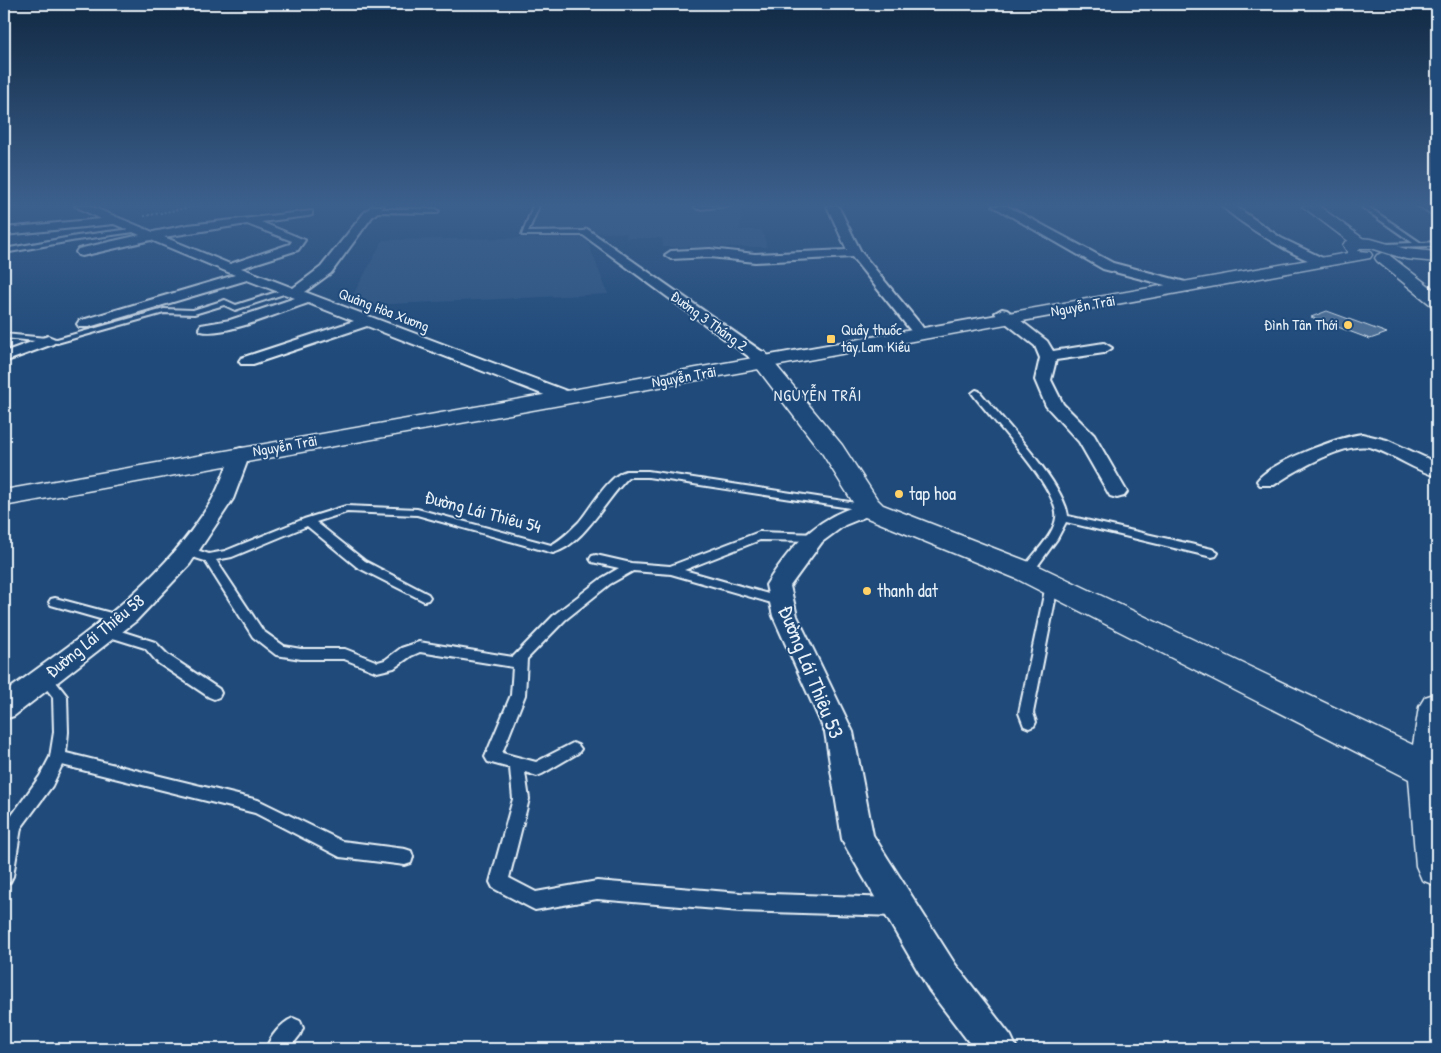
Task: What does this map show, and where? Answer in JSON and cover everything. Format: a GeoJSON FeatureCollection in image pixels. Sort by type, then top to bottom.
{"type":"FeatureCollection","features":[{"type":"Feature","properties":{"kind":"main road","name":"Nguyễn Trãi"},"geometry":{"type":"LineString","coordinates":[[4,498],[103,474],[761,360],[1349,255]]}},
{"type":"Feature","properties":{"kind":"main road"},"geometry":{"type":"LineString","coordinates":[[1379,255],[1437,301]]}},
{"type":"Feature","properties":{"kind":"main road"},"geometry":{"type":"LineString","coordinates":[[1417,255],[1437,257]]}},
{"type":"Feature","properties":{"kind":"main road","name":"Nguyễn Trãi"},"geometry":{"type":"LineString","coordinates":[[761,360],[916,328],[1007,316]]}},
{"type":"Feature","properties":{"kind":"main road","name":"Đường 3 Tháng 2"},"geometry":{"type":"LineString","coordinates":[[761,360],[833,450],[869,506]]}},
{"type":"Feature","properties":{"kind":"main road","name":"Nguyễn Trãi"},"geometry":{"type":"LineString","coordinates":[[4,488],[241,454],[558,394]]}},
{"type":"Feature","properties":{"kind":"main road"},"geometry":{"type":"LineString","coordinates":[[869,506],[884,516],[1039,578],[1432,772]]}},
{"type":"Feature","properties":{"kind":"main road"},"geometry":{"type":"LineString","coordinates":[[1437,707],[1432,772],[1437,866]]}},
{"type":"Feature","properties":{"kind":"street","name":"Quảng Hòa Xương"},"geometry":{"type":"LineString","coordinates":[[198,255],[558,394]]}},
{"type":"Feature","properties":{"kind":"street"},"geometry":{"type":"LineString","coordinates":[[229,268],[269,255]]}},
{"type":"Feature","properties":{"kind":"street"},"geometry":{"type":"LineString","coordinates":[[292,292],[326,270],[337,255]]}},
{"type":"Feature","properties":{"kind":"street","name":"Đường 3 Tháng 2"},"geometry":{"type":"LineString","coordinates":[[617,255],[761,360]]}},
{"type":"Feature","properties":{"kind":"street"},"geometry":{"type":"LineString","coordinates":[[726,255],[755,258],[812,255]]}},
{"type":"Feature","properties":{"kind":"street"},"geometry":{"type":"LineString","coordinates":[[857,255],[916,328]]}},
{"type":"Feature","properties":{"kind":"street"},"geometry":{"type":"LineString","coordinates":[[1088,255],[1108,266],[1181,285]]}},
{"type":"Feature","properties":{"kind":"street"},"geometry":{"type":"LineString","coordinates":[[1308,255],[1319,260]]}},
{"type":"Feature","properties":{"kind":"street"},"geometry":{"type":"LineString","coordinates":[[84,324],[249,275]]}},
{"type":"Feature","properties":{"kind":"street"},"geometry":{"type":"LineString","coordinates":[[206,328],[232,324],[309,298]]}},
{"type":"Feature","properties":{"kind":"street"},"geometry":{"type":"LineString","coordinates":[[1007,316],[1042,344],[1047,356],[1044,380],[1055,406],[1087,439],[1118,492]]}},
{"type":"Feature","properties":{"kind":"street"},"geometry":{"type":"LineString","coordinates":[[247,360],[368,321]]}},
{"type":"Feature","properties":{"kind":"street"},"geometry":{"type":"LineString","coordinates":[[4,357],[48,342]]}},
{"type":"Feature","properties":{"kind":"street"},"geometry":{"type":"LineString","coordinates":[[1047,356],[1104,348]]}},
{"type":"Feature","properties":{"kind":"street"},"geometry":{"type":"LineString","coordinates":[[1267,481],[1279,472],[1346,444],[1361,440],[1382,445],[1437,470]]}},
{"type":"Feature","properties":{"kind":"street","name":"Đường Lái Thiêu 58"},"geometry":{"type":"LineString","coordinates":[[4,708],[113,626],[187,551],[223,499],[241,454]]}},
{"type":"Feature","properties":{"kind":"street","name":"Đường Lái Thiêu 53"},"geometry":{"type":"LineString","coordinates":[[869,506],[838,520],[814,537],[778,584],[785,616],[839,732],[858,839],[942,977],[998,1049]]}},
{"type":"Feature","properties":{"kind":"lane"},"geometry":{"type":"LineString","coordinates":[[4,336],[48,342],[72,338],[164,311],[194,312],[225,302],[235,308],[292,292]]}},
{"type":"Feature","properties":{"kind":"lane"},"geometry":{"type":"LineString","coordinates":[[976,393],[1045,477],[1054,491],[1062,518],[1039,578],[1026,713],[1029,722]]}},
{"type":"Feature","properties":{"kind":"lane","name":"Đường Lái Thiêu 54"},"geometry":{"type":"LineString","coordinates":[[209,558],[228,554],[265,540],[308,520],[346,509],[416,512],[553,549],[567,542],[590,517],[609,487],[626,474],[648,474],[869,506]]}},
{"type":"Feature","properties":{"kind":"lane"},"geometry":{"type":"LineString","coordinates":[[1062,518],[1212,553]]}},
{"type":"Feature","properties":{"kind":"lane"},"geometry":{"type":"LineString","coordinates":[[308,520],[361,564],[424,597]]}},
{"type":"Feature","properties":{"kind":"lane"},"geometry":{"type":"LineString","coordinates":[[671,570],[759,536],[814,537]]}},
{"type":"Feature","properties":{"kind":"lane"},"geometry":{"type":"LineString","coordinates":[[187,551],[209,558],[258,634],[281,650],[301,654],[345,654],[377,667],[389,664],[406,652],[419,647],[519,663]]}},
{"type":"Feature","properties":{"kind":"lane"},"geometry":{"type":"LineString","coordinates":[[596,559],[632,567],[671,570],[782,602]]}},
{"type":"Feature","properties":{"kind":"lane"},"geometry":{"type":"LineString","coordinates":[[573,749],[537,769],[493,757],[518,695],[520,657],[560,617],[606,582],[632,567]]}},
{"type":"Feature","properties":{"kind":"lane"},"geometry":{"type":"LineString","coordinates":[[55,602],[113,626],[150,645],[163,659],[214,693]]}},
{"type":"Feature","properties":{"kind":"lane"},"geometry":{"type":"LineString","coordinates":[[4,876],[13,825],[46,781],[58,758],[61,732],[60,696],[44,677]]}},
{"type":"Feature","properties":{"kind":"lane"},"geometry":{"type":"LineString","coordinates":[[58,758],[258,807],[340,848],[405,857]]}},
{"type":"Feature","properties":{"kind":"lane"},"geometry":{"type":"LineString","coordinates":[[518,764],[517,773],[521,800],[499,882],[536,901],[597,890],[740,902],[900,908]]}},
{"type":"Feature","properties":{"kind":"lane"},"geometry":{"type":"LineString","coordinates":[[276,1049],[292,1028]]}},
{"type":"Feature","properties":{"kind":"shaded area"},"geometry":{"type":"Polygon","coordinates":[[[375,255],[593,255],[608,294],[347,306],[375,255]]]}},
{"type":"Feature","properties":{"kind":"building","name":"Đình Tân Thới"},"geometry":{"type":"Polygon","coordinates":[[[1327,311],[1387,333],[1370,339],[1311,317],[1327,311]]]}},
{"type":"Feature","properties":{"kind":"place","name":"Đình Tân Thới"},"geometry":{"type":"Point","coordinates":[1348,325]}},
{"type":"Feature","properties":{"kind":"place","name":"Quầy thuốc tây Lam Kiều"},"geometry":{"type":"Point","coordinates":[831,339]}},
{"type":"Feature","properties":{"kind":"place","name":"tap hoa"},"geometry":{"type":"Point","coordinates":[899,494]}},
{"type":"Feature","properties":{"kind":"place","name":"thanh dat"},"geometry":{"type":"Point","coordinates":[867,591]}},
{"type":"Feature","properties":{"kind":"district","name":"NGUYỄN TRÃI"},"geometry":{"type":"Point","coordinates":[818,395]}}]}
